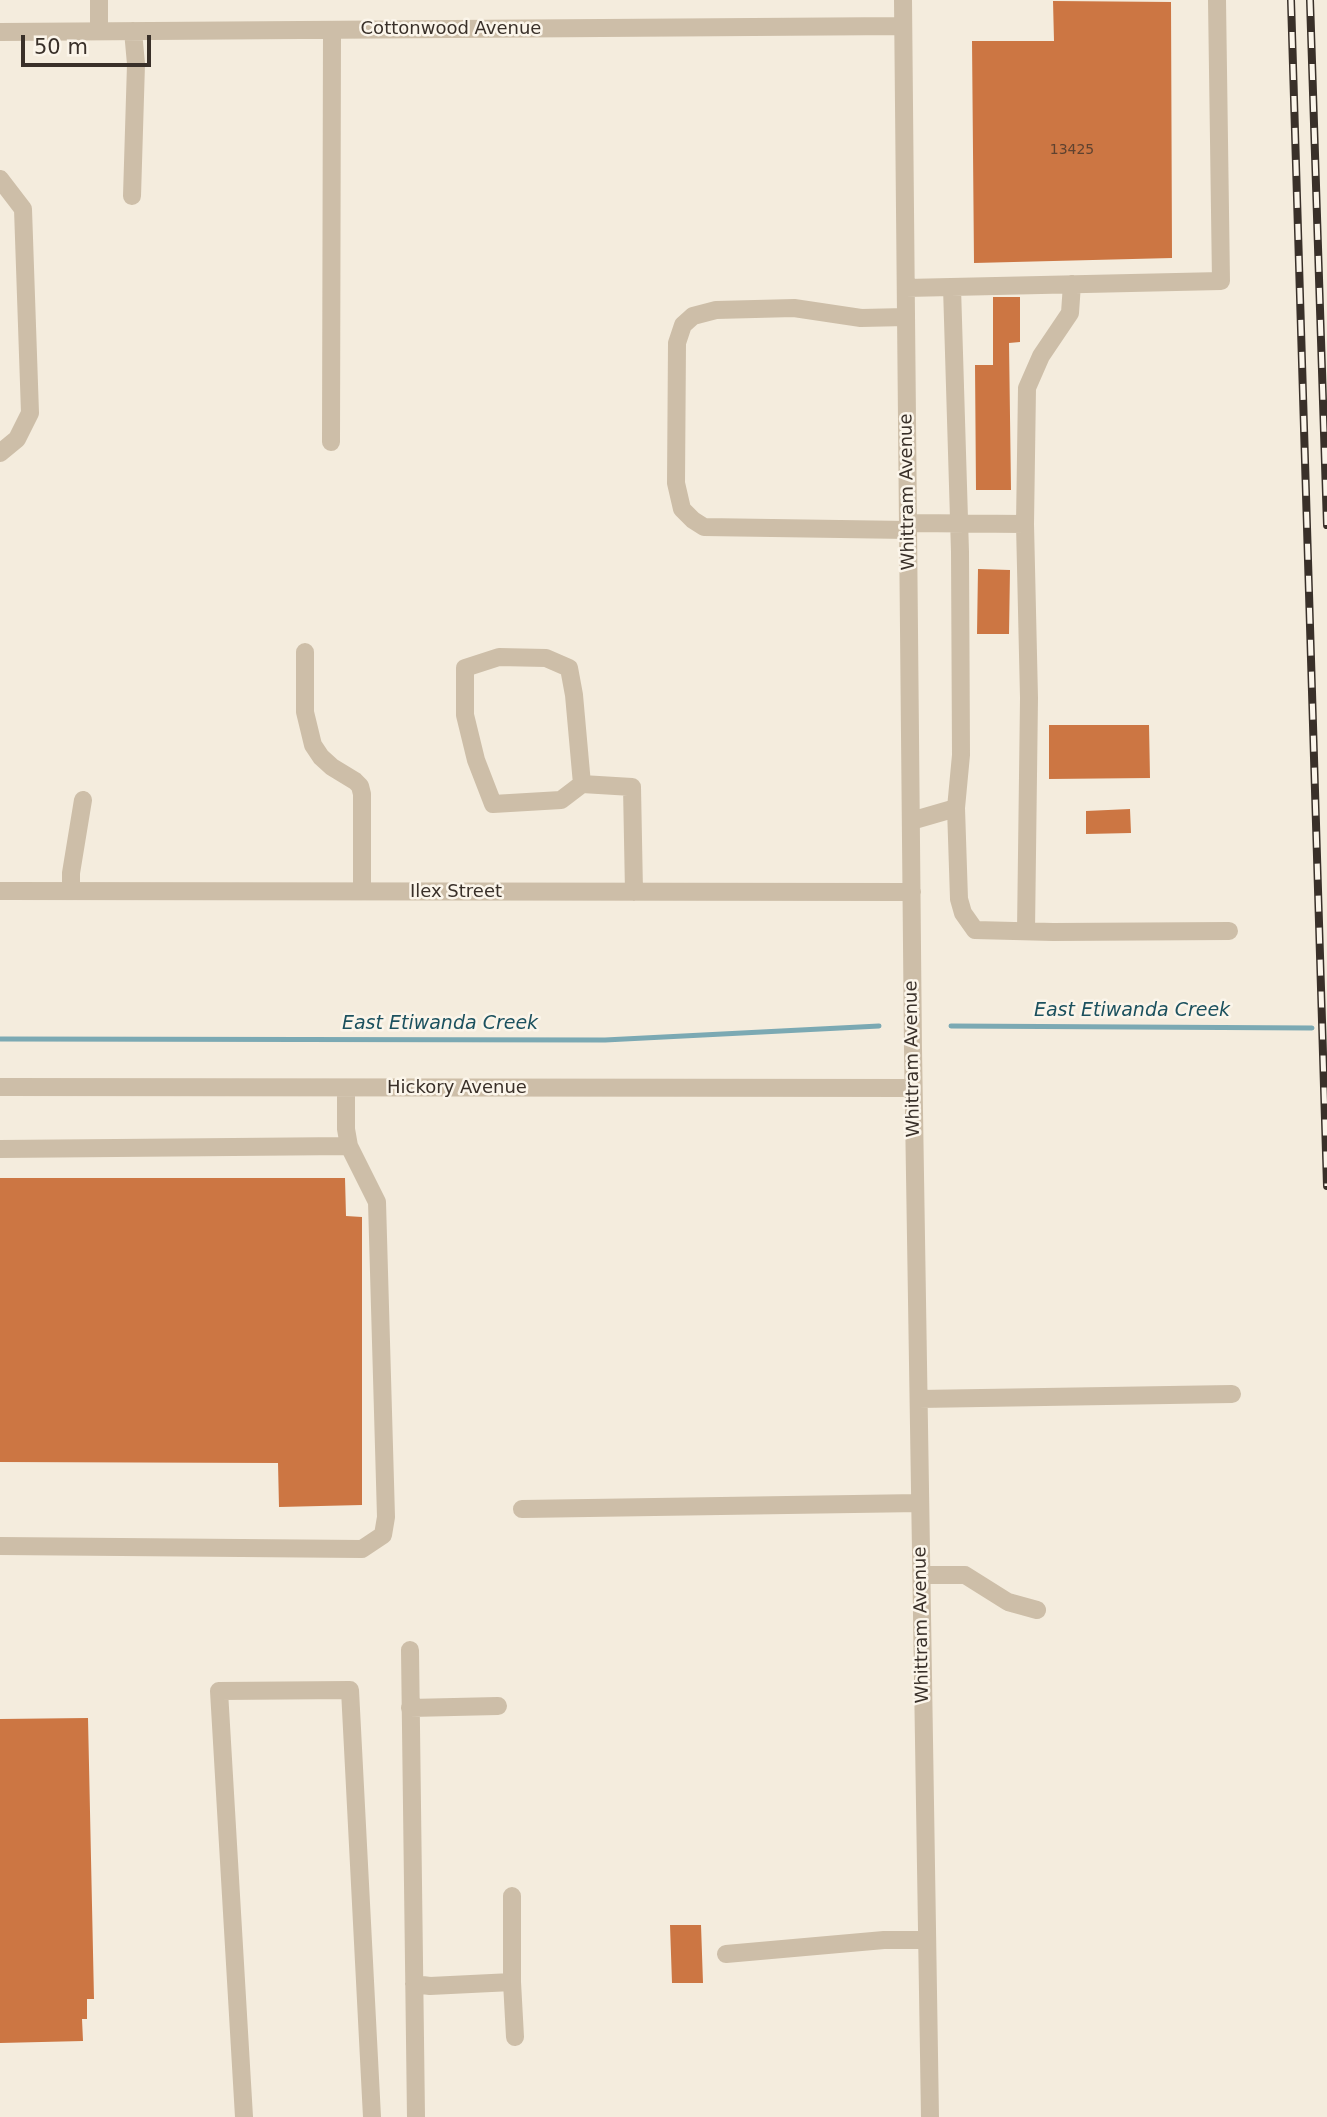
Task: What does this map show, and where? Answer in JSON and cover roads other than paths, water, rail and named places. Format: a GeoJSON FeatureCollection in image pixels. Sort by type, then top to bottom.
{"type":"FeatureCollection","features":[{"type":"Feature","properties":{"kind":"street"},"geometry":{"type":"LineString","coordinates":[[99,0],[99,31]]}},
{"type":"Feature","properties":{"kind":"street","name":"Whittram Avenue"},"geometry":{"type":"LineString","coordinates":[[903,0],[912,993],[930,2117]]}},
{"type":"Feature","properties":{"kind":"street"},"geometry":{"type":"LineString","coordinates":[[906,288],[1221,281],[1217,0]]}},
{"type":"Feature","properties":{"kind":"street","name":"Cottonwood Avenue"},"geometry":{"type":"LineString","coordinates":[[0,32],[903,26]]}},
{"type":"Feature","properties":{"kind":"street"},"geometry":{"type":"LineString","coordinates":[[331,442],[332,30]]}},
{"type":"Feature","properties":{"kind":"street"},"geometry":{"type":"LineString","coordinates":[[132,196],[136,64],[134,31]]}},
{"type":"Feature","properties":{"kind":"street"},"geometry":{"type":"LineString","coordinates":[[0,179],[23,209],[30,413],[18,439],[0,453]]}},
{"type":"Feature","properties":{"kind":"street"},"geometry":{"type":"LineString","coordinates":[[1026,931],[1030,698],[1025,524],[1027,388],[1041,356],[1070,313],[1072,284]]}},
{"type":"Feature","properties":{"kind":"street"},"geometry":{"type":"LineString","coordinates":[[952,287],[960,552],[961,755],[956,808],[959,899],[963,913],[975,930],[1229,931]]}},
{"type":"Feature","properties":{"kind":"street"},"geometry":{"type":"LineString","coordinates":[[906,317],[861,318],[794,308],[716,310],[693,316],[683,325],[677,343],[676,483],[682,509],[704,527],[908,526],[958,522],[1025,524]]}},
{"type":"Feature","properties":{"kind":"street"},"geometry":{"type":"LineString","coordinates":[[305,652],[305,712],[313,745],[332,767],[355,780],[362,794],[362,891]]}},
{"type":"Feature","properties":{"kind":"street"},"geometry":{"type":"LineString","coordinates":[[582,784],[569,668],[545,658],[499,657],[466,668],[466,715],[475,760],[492,804],[561,800],[582,784],[632,786],[634,892]]}},
{"type":"Feature","properties":{"kind":"street"},"geometry":{"type":"LineString","coordinates":[[71,891],[71,873],[83,800]]}},
{"type":"Feature","properties":{"kind":"street"},"geometry":{"type":"LineString","coordinates":[[911,821],[956,808]]}},
{"type":"Feature","properties":{"kind":"street","name":"Ilex Street"},"geometry":{"type":"LineString","coordinates":[[0,891],[912,892]]}},
{"type":"Feature","properties":{"kind":"street","name":"Hickory Avenue"},"geometry":{"type":"LineString","coordinates":[[0,1087],[914,1088]]}},
{"type":"Feature","properties":{"kind":"street"},"geometry":{"type":"LineString","coordinates":[[0,1546],[362,1549],[383,1535],[386,1517],[377,1202],[349,1146],[346,1129],[346,1088]]}},
{"type":"Feature","properties":{"kind":"street"},"geometry":{"type":"LineString","coordinates":[[0,1149],[349,1146]]}},
{"type":"Feature","properties":{"kind":"street"},"geometry":{"type":"LineString","coordinates":[[919,1399],[1232,1394]]}},
{"type":"Feature","properties":{"kind":"street"},"geometry":{"type":"LineString","coordinates":[[523,1509],[920,1503]]}},
{"type":"Feature","properties":{"kind":"street"},"geometry":{"type":"LineString","coordinates":[[922,1575],[965,1575],[1008,1602],[1037,1611]]}},
{"type":"Feature","properties":{"kind":"street"},"geometry":{"type":"LineString","coordinates":[[410,1650],[416,2117]]}},
{"type":"Feature","properties":{"kind":"street"},"geometry":{"type":"LineString","coordinates":[[244,2117],[219,1691],[350,1690],[372,2117]]}},
{"type":"Feature","properties":{"kind":"street"},"geometry":{"type":"LineString","coordinates":[[411,1707],[498,1706]]}},
{"type":"Feature","properties":{"kind":"street"},"geometry":{"type":"LineString","coordinates":[[512,1896],[515,2037]]}},
{"type":"Feature","properties":{"kind":"street"},"geometry":{"type":"LineString","coordinates":[[726,1954],[884,1940],[927,1940]]}},
{"type":"Feature","properties":{"kind":"street"},"geometry":{"type":"LineString","coordinates":[[414,1984],[430,1986],[512,1982]]}},
{"type":"Feature","properties":{"kind":"waterway","name":"East Etiwanda Creek"},"geometry":{"type":"LineString","coordinates":[[0,1039],[605,1040],[879,1026]]}},
{"type":"Feature","properties":{"kind":"waterway","name":"East Etiwanda Creek"},"geometry":{"type":"LineString","coordinates":[[951,1026],[1312,1028]]}},
{"type":"Feature","properties":{"kind":"railway"},"geometry":{"type":"LineString","coordinates":[[1291,0],[1327,1186]]}},
{"type":"Feature","properties":{"kind":"railway"},"geometry":{"type":"LineString","coordinates":[[1310,0],[1327,525]]}}]}
